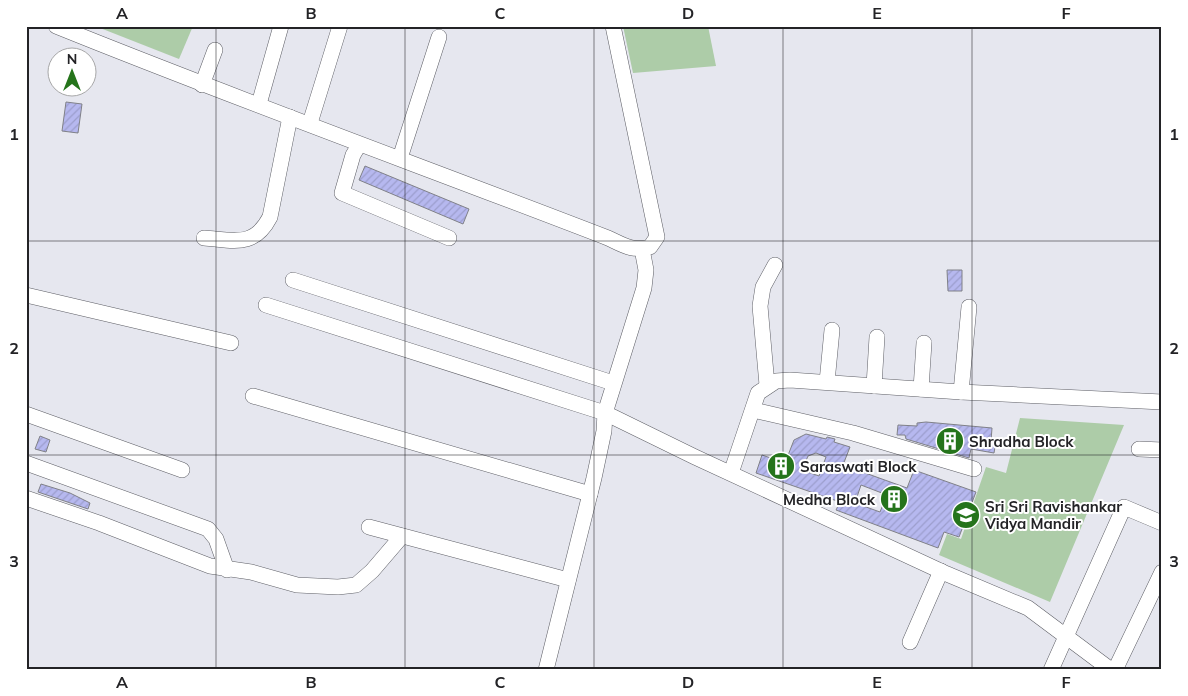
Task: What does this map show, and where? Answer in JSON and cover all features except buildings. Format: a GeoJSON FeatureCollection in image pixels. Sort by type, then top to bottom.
{"type":"FeatureCollection","features":[{"type":"Feature","properties":{"kind":"street"},"geometry":{"type":"LineString","coordinates":[[56,26],[202,85],[310,123],[359,145],[400,158],[608,238],[632,250],[642,249],[650,247],[657,238],[613,26]]}},
{"type":"Feature","properties":{"kind":"street"},"geometry":{"type":"LineString","coordinates":[[259,104],[281,26]]}},
{"type":"Feature","properties":{"kind":"street"},"geometry":{"type":"LineString","coordinates":[[310,123],[340,26]]}},
{"type":"Feature","properties":{"kind":"street"},"geometry":{"type":"LineString","coordinates":[[400,158],[439,37]]}},
{"type":"Feature","properties":{"kind":"street"},"geometry":{"type":"LineString","coordinates":[[202,85],[215,50]]}},
{"type":"Feature","properties":{"kind":"street"},"geometry":{"type":"LineString","coordinates":[[204,238],[245,240],[255,237],[264,230],[270,217],[290,117]]}},
{"type":"Feature","properties":{"kind":"street"},"geometry":{"type":"LineString","coordinates":[[359,145],[353,155],[342,193],[449,238]]}},
{"type":"Feature","properties":{"kind":"street"},"geometry":{"type":"LineString","coordinates":[[546,670],[590,494],[604,431],[605,413],[644,288],[646,270],[642,249]]}},
{"type":"Feature","properties":{"kind":"street"},"geometry":{"type":"LineString","coordinates":[[767,385],[760,306],[762,287],[775,265]]}},
{"type":"Feature","properties":{"kind":"street"},"geometry":{"type":"LineString","coordinates":[[293,280],[614,383]]}},
{"type":"Feature","properties":{"kind":"street"},"geometry":{"type":"LineString","coordinates":[[26,295],[231,343]]}},
{"type":"Feature","properties":{"kind":"street"},"geometry":{"type":"LineString","coordinates":[[266,304],[605,413],[941,571],[1028,608],[1113,670],[1162,572]]}},
{"type":"Feature","properties":{"kind":"street"},"geometry":{"type":"LineString","coordinates":[[961,392],[969,307]]}},
{"type":"Feature","properties":{"kind":"street"},"geometry":{"type":"LineString","coordinates":[[827,382],[832,330]]}},
{"type":"Feature","properties":{"kind":"street"},"geometry":{"type":"LineString","coordinates":[[874,386],[877,337]]}},
{"type":"Feature","properties":{"kind":"street"},"geometry":{"type":"LineString","coordinates":[[921,389],[924,343]]}},
{"type":"Feature","properties":{"kind":"street"},"geometry":{"type":"LineString","coordinates":[[730,473],[758,393],[767,385],[776,381],[827,382],[961,392],[1162,402]]}},
{"type":"Feature","properties":{"kind":"street"},"geometry":{"type":"LineString","coordinates":[[253,396],[590,494]]}},
{"type":"Feature","properties":{"kind":"street"},"geometry":{"type":"LineString","coordinates":[[753,410],[853,433],[974,469]]}},
{"type":"Feature","properties":{"kind":"street"},"geometry":{"type":"LineString","coordinates":[[26,414],[182,470]]}},
{"type":"Feature","properties":{"kind":"street"},"geometry":{"type":"LineString","coordinates":[[1139,449],[1162,450]]}},
{"type":"Feature","properties":{"kind":"street"},"geometry":{"type":"LineString","coordinates":[[26,463],[208,529],[216,539],[227,570]]}},
{"type":"Feature","properties":{"kind":"street"},"geometry":{"type":"LineString","coordinates":[[26,498],[99,522],[210,566],[251,572],[298,585],[338,587],[356,585],[372,571],[402,536]]}},
{"type":"Feature","properties":{"kind":"street"},"geometry":{"type":"LineString","coordinates":[[1050,670],[1064,635],[1124,507],[1162,523]]}},
{"type":"Feature","properties":{"kind":"street"},"geometry":{"type":"LineString","coordinates":[[368,527],[568,580]]}},
{"type":"Feature","properties":{"kind":"street"},"geometry":{"type":"LineString","coordinates":[[910,642],[941,571]]}},
{"type":"Feature","properties":{"kind":"green space"},"geometry":{"type":"Polygon","coordinates":[[[95,26],[193,26],[179,59],[95,26]]]}},
{"type":"Feature","properties":{"kind":"green space"},"geometry":{"type":"Polygon","coordinates":[[[623,26],[708,26],[716,66],[633,73],[623,26]]]}},
{"type":"Feature","properties":{"kind":"green space"},"geometry":{"type":"Polygon","coordinates":[[[1020,418],[1124,425],[1050,602],[939,555],[947,534],[961,539],[986,467],[1006,473],[1020,418]]]}},
{"type":"Feature","properties":{"kind":"place","name":"Shradha Block"},"geometry":{"type":"Point","coordinates":[950,441]}},
{"type":"Feature","properties":{"kind":"place","name":"Saraswati Block"},"geometry":{"type":"Point","coordinates":[781,466]}},
{"type":"Feature","properties":{"kind":"place","name":"Medha Block"},"geometry":{"type":"Point","coordinates":[894,499]}},
{"type":"Feature","properties":{"kind":"place","name":"Sri Sri Ravishankar Vidya Mandir"},"geometry":{"type":"Point","coordinates":[966,515]}}]}
